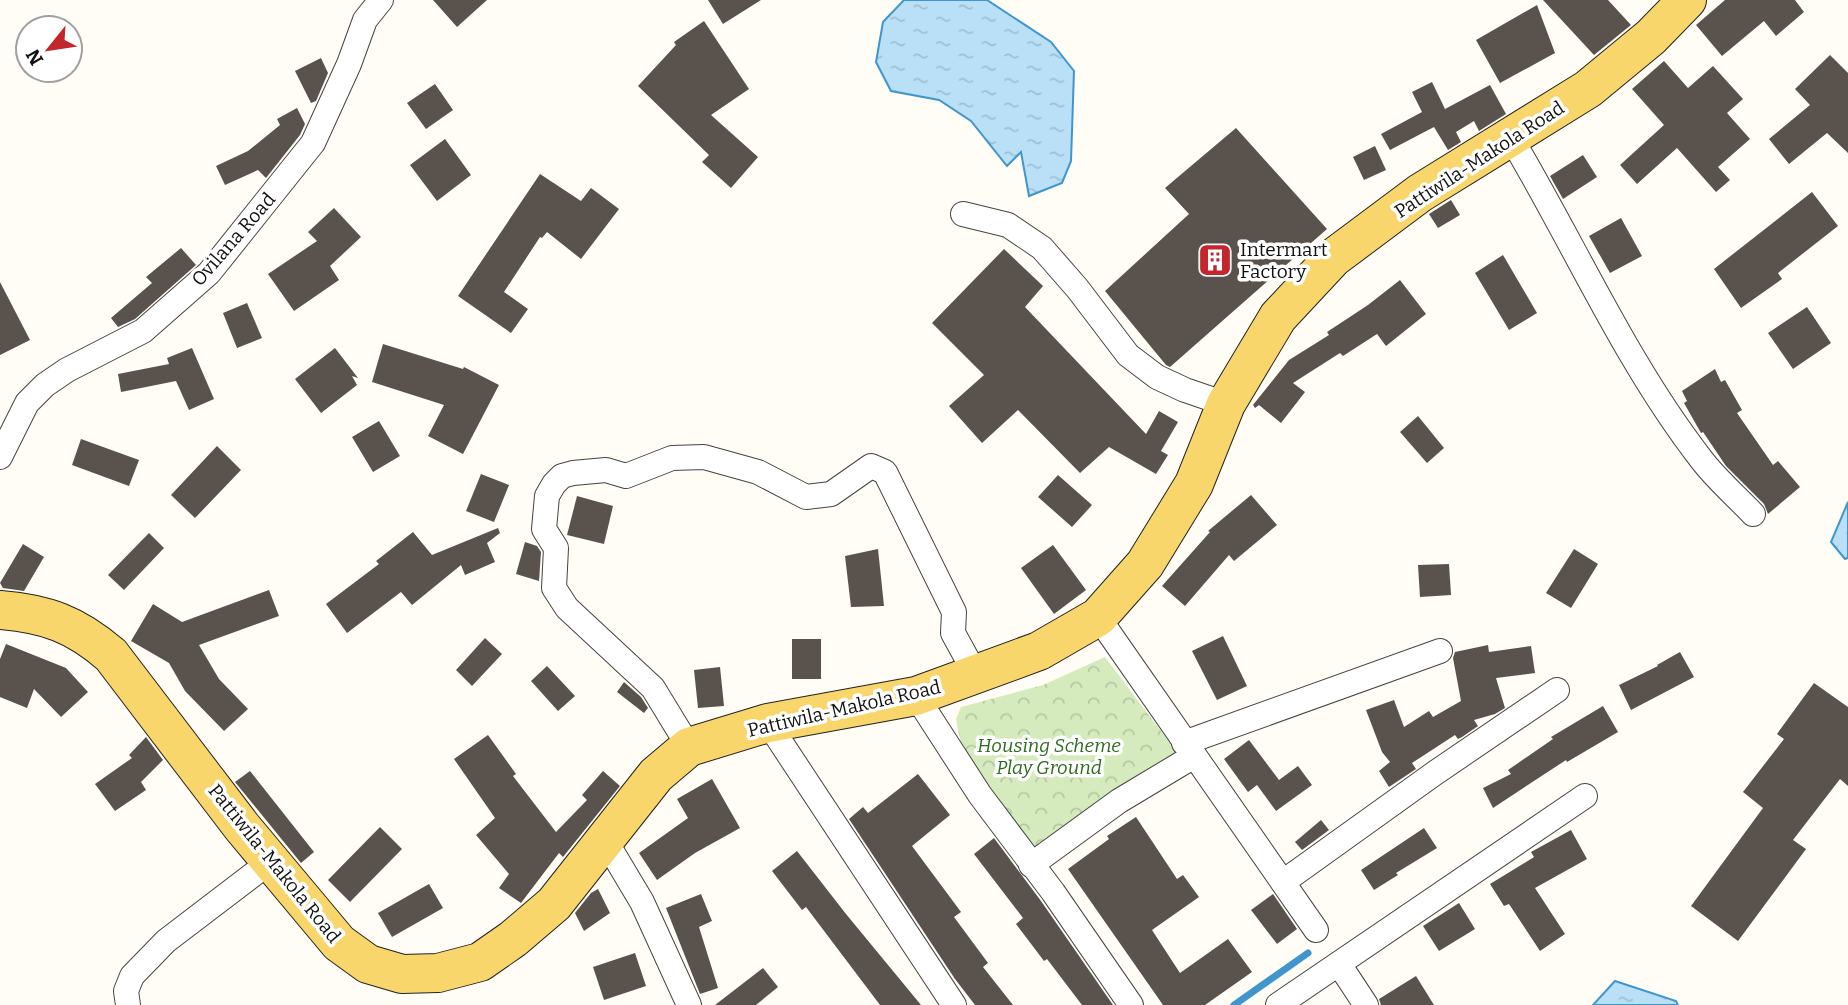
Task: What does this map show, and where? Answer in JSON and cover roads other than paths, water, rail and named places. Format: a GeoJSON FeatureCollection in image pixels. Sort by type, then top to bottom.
{"type":"FeatureCollection","features":[{"type":"Feature","properties":{"kind":"main road","name":"Pattiwila-Makola Road"},"geometry":{"type":"LineString","coordinates":[[0,610],[32,613],[65,623],[89,636],[111,655],[271,861],[339,943],[368,964],[402,974],[438,973],[480,962],[513,939],[554,904],[656,775],[689,747],[768,723],[916,696],[1040,651],[1098,617],[1145,564],[1194,484],[1226,404],[1278,317],[1333,258],[1420,193],[1588,89],[1651,37],[1687,0]]}},
{"type":"Feature","properties":{"kind":"street","name":"Ovilana Road"},"geometry":{"type":"LineString","coordinates":[[0,457],[27,403],[46,385],[67,370],[143,331],[209,273],[313,143],[349,64],[365,20],[381,0]]}},
{"type":"Feature","properties":{"kind":"street"},"geometry":{"type":"LineString","coordinates":[[1511,138],[1549,201],[1652,391],[1703,462],[1753,513]]}},
{"type":"Feature","properties":{"kind":"street"},"geometry":{"type":"LineString","coordinates":[[963,214],[1008,225],[1042,248],[1077,288],[1128,355],[1157,377],[1226,404]]}},
{"type":"Feature","properties":{"kind":"street"},"geometry":{"type":"LineString","coordinates":[[689,747],[653,688],[568,608],[554,588],[556,548],[544,529],[547,496],[562,476],[606,470],[626,476],[672,458],[705,457],[758,472],[806,497],[831,494],[871,466],[885,472],[954,612],[953,633],[976,675]]}},
{"type":"Feature","properties":{"kind":"street"},"geometry":{"type":"LineString","coordinates":[[1098,617],[1316,930]]}},
{"type":"Feature","properties":{"kind":"street"},"geometry":{"type":"LineString","coordinates":[[1031,865],[1189,750],[1440,651]]}},
{"type":"Feature","properties":{"kind":"street"},"geometry":{"type":"LineString","coordinates":[[1283,882],[1435,773],[1557,691]]}},
{"type":"Feature","properties":{"kind":"street"},"geometry":{"type":"LineString","coordinates":[[916,696],[980,794],[1053,892],[1131,1005]]}},
{"type":"Feature","properties":{"kind":"street"},"geometry":{"type":"LineString","coordinates":[[768,723],[954,1005]]}},
{"type":"Feature","properties":{"kind":"street"},"geometry":{"type":"LineString","coordinates":[[1278,1005],[1585,796]]}},
{"type":"Feature","properties":{"kind":"street"},"geometry":{"type":"LineString","coordinates":[[605,840],[642,902],[689,1005]]}},
{"type":"Feature","properties":{"kind":"street"},"geometry":{"type":"LineString","coordinates":[[128,1005],[126,991],[132,976],[166,941],[271,861]]}},
{"type":"Feature","properties":{"kind":"street"},"geometry":{"type":"LineString","coordinates":[[1339,964],[1366,1005]]}},
{"type":"Feature","properties":{"kind":"water"},"geometry":{"type":"Polygon","coordinates":[[[904,0],[987,0],[1051,42],[1074,71],[1071,161],[1062,183],[1029,196],[1021,152],[1007,166],[971,121],[939,100],[891,91],[876,62],[883,22],[904,0]]]}},
{"type":"Feature","properties":{"kind":"water"},"geometry":{"type":"Polygon","coordinates":[[[1848,502],[1848,558],[1845,559],[1831,542],[1848,502]]]}},
{"type":"Feature","properties":{"kind":"water"},"geometry":{"type":"Polygon","coordinates":[[[1615,981],[1676,1001],[1678,1005],[1593,1005],[1615,981]]]}},
{"type":"Feature","properties":{"kind":"waterway"},"geometry":{"type":"LineString","coordinates":[[1234,1005],[1308,953]]}},
{"type":"Feature","properties":{"kind":"place","name":"Intermart Factory"},"geometry":{"type":"Point","coordinates":[1215,260]}},
{"type":"Feature","properties":{"kind":"park label","name":"Housing Scheme Play Ground"},"geometry":{"type":"Point","coordinates":[1049,756]}}]}
